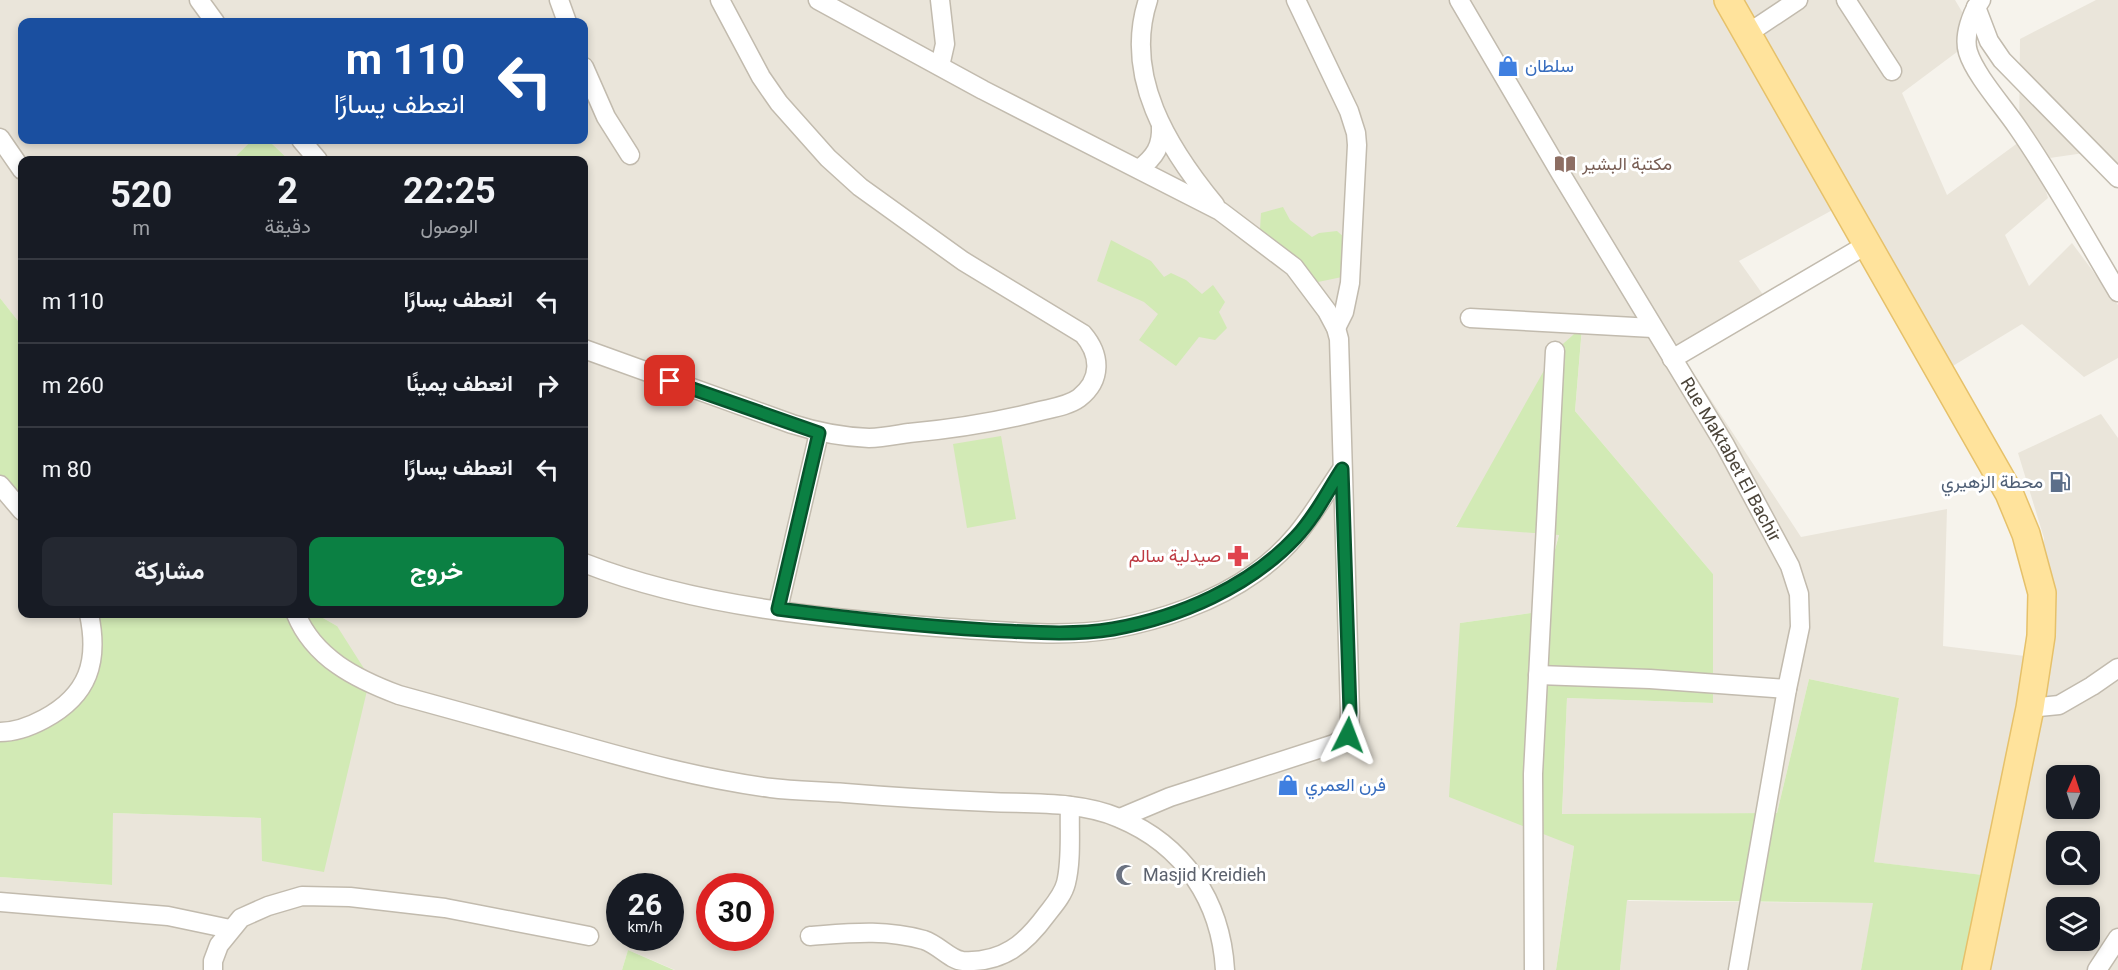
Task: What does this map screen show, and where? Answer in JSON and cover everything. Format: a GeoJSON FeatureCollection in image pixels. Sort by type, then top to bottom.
{"type":"FeatureCollection","features":[{"type":"Feature","properties":{"kind":"main road"},"geometry":{"type":"LineString","coordinates":[[1728,0],[2009,493],[2026,534],[2042,593],[2041,636],[2030,708],[1976,970]]}},
{"type":"Feature","properties":{"kind":"street"},"geometry":{"type":"LineString","coordinates":[[199,0],[212,18]]}},
{"type":"Feature","properties":{"kind":"street"},"geometry":{"type":"LineString","coordinates":[[559,0],[566,18]]}},
{"type":"Feature","properties":{"kind":"street"},"geometry":{"type":"LineString","coordinates":[[588,350],[712,397],[819,433],[870,438],[936,431],[1063,405],[1078,399],[1089,387],[1096,373],[1096,359],[1092,345],[1083,334],[963,261],[860,187],[828,158],[779,103],[761,77],[720,0]]}},
{"type":"Feature","properties":{"kind":"street"},"geometry":{"type":"LineString","coordinates":[[818,0],[1220,211],[1294,267],[1312,289],[1336,328],[1339,339],[1350,712],[1348,735],[1334,744],[1170,797],[1120,818]]}},
{"type":"Feature","properties":{"kind":"street"},"geometry":{"type":"LineString","coordinates":[[940,0],[945,36],[940,66]]}},
{"type":"Feature","properties":{"kind":"street"},"geometry":{"type":"LineString","coordinates":[[1148,0],[1142,29],[1142,61],[1147,87],[1161,126],[1180,160],[1220,211]]}},
{"type":"Feature","properties":{"kind":"street"},"geometry":{"type":"LineString","coordinates":[[1296,0],[1349,111],[1358,145],[1350,283],[1344,312],[1336,328]]}},
{"type":"Feature","properties":{"kind":"street","name":"Rue Maktabet El Bachir"},"geometry":{"type":"LineString","coordinates":[[1460,0],[1653,328],[1725,445],[1790,566],[1799,594],[1800,618],[1794,662],[1787,689],[1738,970]]}},
{"type":"Feature","properties":{"kind":"street"},"geometry":{"type":"LineString","coordinates":[[1747,34],[1798,0]]}},
{"type":"Feature","properties":{"kind":"street"},"geometry":{"type":"LineString","coordinates":[[1846,0],[1892,71]]}},
{"type":"Feature","properties":{"kind":"street"},"geometry":{"type":"LineString","coordinates":[[1979,2],[1989,41],[2002,60],[2118,178]]}},
{"type":"Feature","properties":{"kind":"street"},"geometry":{"type":"LineString","coordinates":[[1979,2],[1968,31],[1967,51],[1978,71],[2019,129],[2118,292]]}},
{"type":"Feature","properties":{"kind":"street"},"geometry":{"type":"LineString","coordinates":[[588,76],[606,117],[630,155]]}},
{"type":"Feature","properties":{"kind":"street"},"geometry":{"type":"LineString","coordinates":[[1139,169],[1157,150],[1161,126]]}},
{"type":"Feature","properties":{"kind":"street"},"geometry":{"type":"LineString","coordinates":[[0,138],[18,164]]}},
{"type":"Feature","properties":{"kind":"street"},"geometry":{"type":"LineString","coordinates":[[304,144],[315,156]]}},
{"type":"Feature","properties":{"kind":"street"},"geometry":{"type":"LineString","coordinates":[[1672,359],[1866,245]]}},
{"type":"Feature","properties":{"kind":"street"},"geometry":{"type":"LineString","coordinates":[[1470,318],[1653,328]]}},
{"type":"Feature","properties":{"kind":"street"},"geometry":{"type":"LineString","coordinates":[[1534,970],[1533,774],[1555,351]]}},
{"type":"Feature","properties":{"kind":"street"},"geometry":{"type":"LineString","coordinates":[[778,609],[819,433]]}},
{"type":"Feature","properties":{"kind":"street"},"geometry":{"type":"LineString","coordinates":[[588,564],[630,579],[700,597],[889,623],[1040,633],[1112,629],[1188,608],[1254,574],[1297,536],[1316,512],[1342,469]]}},
{"type":"Feature","properties":{"kind":"street"},"geometry":{"type":"LineString","coordinates":[[0,485],[18,506]]}},
{"type":"Feature","properties":{"kind":"street"},"geometry":{"type":"LineString","coordinates":[[0,732],[33,725],[58,711],[75,696],[86,678],[93,659],[94,635],[90,618]]}},
{"type":"Feature","properties":{"kind":"street"},"geometry":{"type":"LineString","coordinates":[[298,618],[310,638],[336,665],[374,686],[634,761],[701,777],[772,788],[950,801],[1070,806],[1105,812],[1140,828],[1172,850],[1189,870],[1204,893],[1217,921],[1224,947],[1225,970]]}},
{"type":"Feature","properties":{"kind":"street"},"geometry":{"type":"LineString","coordinates":[[2030,708],[2059,705],[2118,668]]}},
{"type":"Feature","properties":{"kind":"street"},"geometry":{"type":"LineString","coordinates":[[1538,675],[1650,679],[1787,689]]}},
{"type":"Feature","properties":{"kind":"street"},"geometry":{"type":"LineString","coordinates":[[810,936],[880,932],[932,942],[952,957],[966,961],[996,956],[1017,948],[1031,935],[1065,887],[1068,874],[1070,806]]}},
{"type":"Feature","properties":{"kind":"street"},"geometry":{"type":"LineString","coordinates":[[213,970],[213,961],[219,945],[241,918],[268,906],[302,896],[350,897],[445,908],[589,936]]}},
{"type":"Feature","properties":{"kind":"street"},"geometry":{"type":"LineString","coordinates":[[0,902],[168,916],[230,929]]}},
{"type":"Feature","properties":{"kind":"street"},"geometry":{"type":"LineString","coordinates":[[2097,970],[2118,938]]}},
{"type":"Feature","properties":{"kind":"shaded area"},"geometry":{"type":"Polygon","coordinates":[[[0,0],[1955,0],[1977,37],[1902,93],[1947,195],[2019,142],[2020,39],[2096,0],[2118,0],[2118,174],[2084,153],[2036,160],[2048,198],[2005,235],[2029,286],[2072,243],[2118,305],[2118,358],[2084,377],[2022,324],[1938,375],[1838,207],[1739,261],[1764,296],[1681,354],[1801,537],[1947,509],[1943,646],[2033,657],[2044,538],[2018,453],[2101,414],[2118,438],[2118,970],[1964,970],[1990,876],[1873,862],[1899,698],[1809,679],[1777,813],[1562,815],[1567,698],[1713,703],[1713,574],[1575,411],[1582,328],[1456,526],[1559,534],[1538,612],[1460,623],[1574,846],[1556,970],[675,970],[630,951],[684,951],[684,873],[606,873],[606,951],[628,951],[622,970],[0,970],[0,877],[111,885],[113,813],[262,818],[337,626],[323,618],[588,618],[588,156],[285,156],[272,144],[588,144],[588,18],[18,18],[18,144],[248,144],[236,156],[18,156],[18,321],[0,298],[0,0]]]}},
{"type":"Feature","properties":{"kind":"shaded area"},"geometry":{"type":"Polygon","coordinates":[[[0,487],[18,507],[18,618],[96,618],[72,694],[35,716],[0,725],[0,487]]]}},
{"type":"Feature","properties":{"kind":"shaded area"},"geometry":{"type":"Polygon","coordinates":[[[1626,899],[1629,901],[1874,903],[1861,970],[1620,970],[1626,899]]]}},
{"type":"Feature","properties":{"kind":"green space"},"geometry":{"type":"Polygon","coordinates":[[[248,144],[272,144],[285,156],[236,156],[248,144]]]}},
{"type":"Feature","properties":{"kind":"green space"},"geometry":{"type":"Polygon","coordinates":[[[1283,207],[1290,220],[1312,237],[1319,233],[1337,231],[1345,238],[1342,277],[1318,282],[1260,229],[1261,213],[1283,207]]]}},
{"type":"Feature","properties":{"kind":"green space"},"geometry":{"type":"Polygon","coordinates":[[[1111,240],[1151,261],[1164,277],[1171,273],[1186,280],[1202,294],[1213,285],[1225,302],[1219,312],[1227,328],[1215,340],[1199,337],[1176,366],[1139,340],[1158,314],[1144,302],[1097,281],[1111,240]]]}},
{"type":"Feature","properties":{"kind":"green space"},"geometry":{"type":"Polygon","coordinates":[[[0,298],[18,321],[18,507],[0,487],[0,298]]]}},
{"type":"Feature","properties":{"kind":"green space"},"geometry":{"type":"Polygon","coordinates":[[[1582,327],[1575,411],[1713,574],[1713,703],[1567,698],[1562,814],[1777,813],[1809,679],[1899,698],[1874,862],[1991,876],[1964,970],[1861,970],[1873,903],[1627,900],[1620,970],[1556,970],[1574,846],[1449,797],[1460,623],[1538,612],[1559,535],[1456,527],[1555,351],[1582,327]]]}},
{"type":"Feature","properties":{"kind":"green space"},"geometry":{"type":"Polygon","coordinates":[[[1001,436],[1016,519],[967,528],[953,444],[1001,436]]]}},
{"type":"Feature","properties":{"kind":"green space"},"geometry":{"type":"Polygon","coordinates":[[[96,618],[323,618],[337,626],[370,678],[324,872],[262,861],[261,818],[113,813],[112,885],[0,877],[0,725],[35,716],[72,694],[96,618]]]}},
{"type":"Feature","properties":{"kind":"green space"},"geometry":{"type":"Polygon","coordinates":[[[628,951],[630,951],[674,970],[622,970],[628,951]]]}},
{"type":"Feature","properties":{"kind":"place","name":"سلطان"},"geometry":{"type":"Point","coordinates":[1508,66]}},
{"type":"Feature","properties":{"kind":"place","name":"مكتبة البشير"},"geometry":{"type":"Point","coordinates":[1565,164]}},
{"type":"Feature","properties":{"kind":"place","name":"محطة الزهيري"},"geometry":{"type":"Point","coordinates":[2060,482]}},
{"type":"Feature","properties":{"kind":"place","name":"صيدلية سالم"},"geometry":{"type":"Point","coordinates":[1238,556]}},
{"type":"Feature","properties":{"kind":"place","name":"فرن العمري"},"geometry":{"type":"Point","coordinates":[1288,785]}},
{"type":"Feature","properties":{"kind":"place","name":"Masjid Kreidieh"},"geometry":{"type":"Point","coordinates":[1126,875]}},
{"type":"Feature","properties":{"kind":"route"},"geometry":{"type":"LineString","coordinates":[[670,381],[819,433],[778,609],[815,614],[928,626],[1049,633],[1112,629],[1144,621],[1188,608],[1254,574],[1297,536],[1316,512],[1342,469],[1350,712],[1348,735]]}}]}
